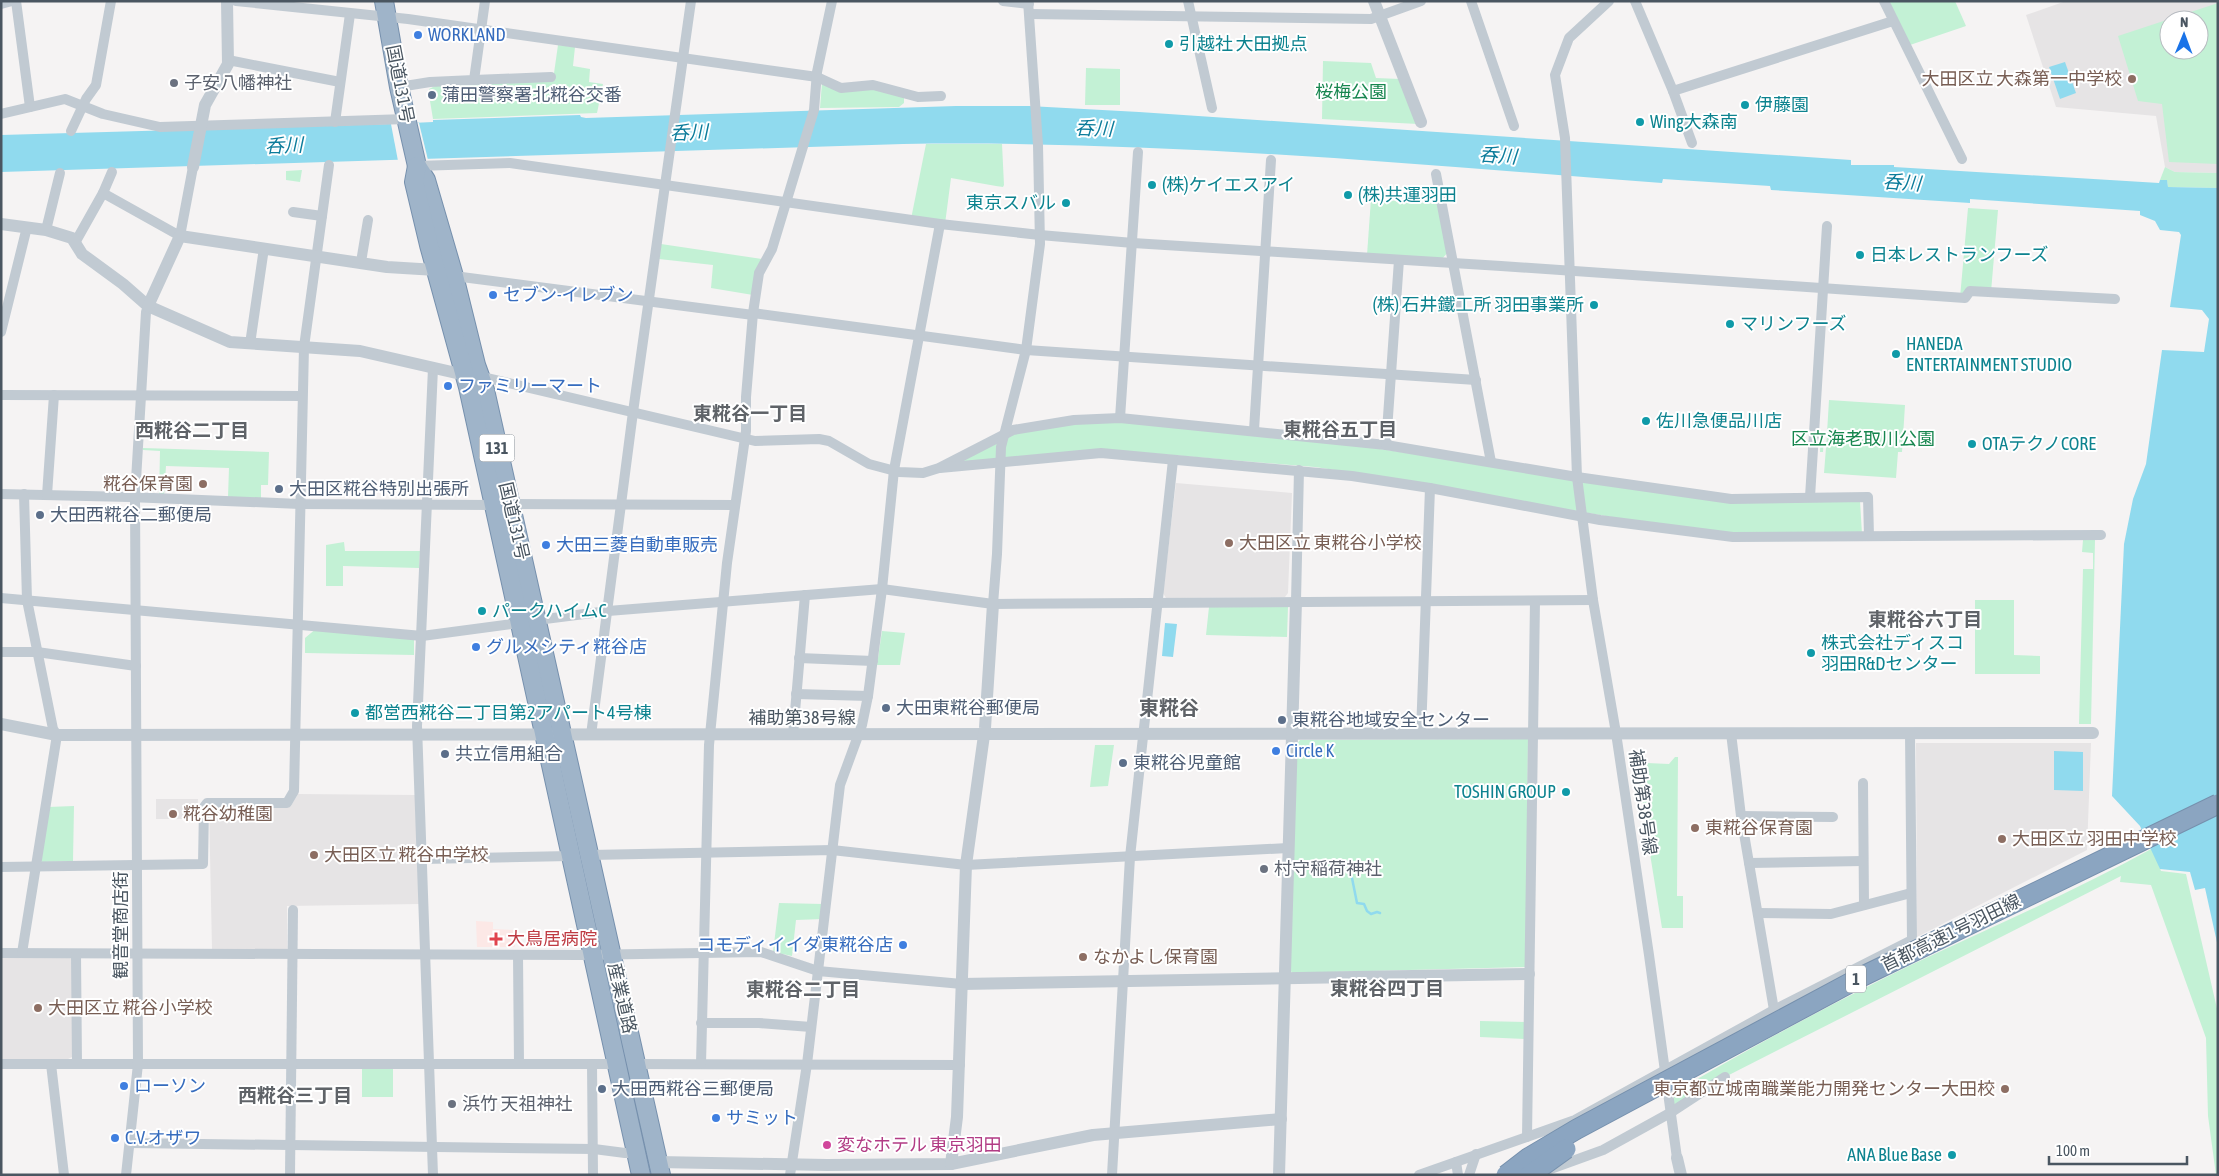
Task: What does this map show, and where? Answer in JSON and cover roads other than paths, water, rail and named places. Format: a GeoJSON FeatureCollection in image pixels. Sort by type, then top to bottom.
{"type":"FeatureCollection","features":[{"type":"Feature","properties":{"kind":"highway","name":"国道131号"},"geometry":{"type":"LineString","coordinates":[[386,10],[399,87],[416,163],[414,182],[436,270],[473,376]]}},
{"type":"Feature","properties":{"kind":"highway","name":"国道131号"},"geometry":{"type":"LineString","coordinates":[[416,163],[426,180],[454,276],[473,376],[501,504],[520,623],[543,734]]}},
{"type":"Feature","properties":{"kind":"highway","name":"国道131号"},"geometry":{"type":"LineString","coordinates":[[501,504],[537,620],[563,734]]}},
{"type":"Feature","properties":{"kind":"highway","name":"産業道路"},"geometry":{"type":"LineString","coordinates":[[543,734],[641,1175]]}},
{"type":"Feature","properties":{"kind":"highway","name":"産業道路"},"geometry":{"type":"LineString","coordinates":[[563,734],[660,1168]]}},
{"type":"Feature","properties":{"kind":"highway","name":"首都高速1号羽田線"},"geometry":{"type":"LineString","coordinates":[[1506,1175],[1528,1158],[1577,1129],[1860,977],[2218,804]]}},
{"type":"Feature","properties":{"kind":"highway","name":"首都高速1号羽田線"},"geometry":{"type":"LineString","coordinates":[[1531,1175],[1555,1156],[1783,1031],[1910,966],[2218,818]]}},
{"type":"Feature","properties":{"kind":"street"},"geometry":{"type":"LineString","coordinates":[[1,4],[12,1]]}},
{"type":"Feature","properties":{"kind":"street"},"geometry":{"type":"LineString","coordinates":[[16,1],[30,107]]}},
{"type":"Feature","properties":{"kind":"street"},"geometry":{"type":"LineString","coordinates":[[71,131],[83,105],[96,85],[111,1]]}},
{"type":"Feature","properties":{"kind":"street"},"geometry":{"type":"LineString","coordinates":[[148,306],[180,236],[200,128],[206,106],[228,64],[227,1]]}},
{"type":"Feature","properties":{"kind":"street"},"geometry":{"type":"LineString","coordinates":[[236,1],[350,14],[386,10],[481,30],[817,78],[841,88],[873,85],[918,97],[941,96]]}},
{"type":"Feature","properties":{"kind":"street"},"geometry":{"type":"LineString","coordinates":[[474,80],[485,1]]}},
{"type":"Feature","properties":{"kind":"street"},"geometry":{"type":"LineString","coordinates":[[591,735],[633,412],[691,1]]}},
{"type":"Feature","properties":{"kind":"street"},"geometry":{"type":"LineString","coordinates":[[701,1064],[705,854],[710,736],[723,602],[744,438],[753,314],[760,273],[772,249],[788,201],[814,110],[817,78],[832,1]]}},
{"type":"Feature","properties":{"kind":"street"},"geometry":{"type":"LineString","coordinates":[[1003,1],[1029,6],[1191,17],[1363,19],[1380,16],[1421,1]]}},
{"type":"Feature","properties":{"kind":"street"},"geometry":{"type":"LineString","coordinates":[[1188,1],[1212,108]]}},
{"type":"Feature","properties":{"kind":"street"},"geometry":{"type":"LineString","coordinates":[[1374,1],[1421,122]]}},
{"type":"Feature","properties":{"kind":"street"},"geometry":{"type":"LineString","coordinates":[[1471,1],[1514,126]]}},
{"type":"Feature","properties":{"kind":"street"},"geometry":{"type":"LineString","coordinates":[[1609,1],[1570,36],[1556,72],[1555,81],[1565,138],[1578,488],[1593,600],[1616,733],[2093,733]]}},
{"type":"Feature","properties":{"kind":"street"},"geometry":{"type":"LineString","coordinates":[[1635,1],[1673,91],[1692,143]]}},
{"type":"Feature","properties":{"kind":"street"},"geometry":{"type":"LineString","coordinates":[[1884,1],[1962,159]]}},
{"type":"Feature","properties":{"kind":"street"},"geometry":{"type":"LineString","coordinates":[[950,1169],[957,1117],[960,1064],[966,865],[984,736],[997,554],[999,462],[1004,434],[1026,350],[1040,235],[1038,145],[1029,6]]}},
{"type":"Feature","properties":{"kind":"street"},"geometry":{"type":"LineString","coordinates":[[335,122],[350,14]]}},
{"type":"Feature","properties":{"kind":"street"},"geometry":{"type":"LineString","coordinates":[[1673,91],[1894,21]]}},
{"type":"Feature","properties":{"kind":"street"},"geometry":{"type":"LineString","coordinates":[[228,60],[340,82]]}},
{"type":"Feature","properties":{"kind":"street"},"geometry":{"type":"LineString","coordinates":[[399,87],[430,82],[551,77]]}},
{"type":"Feature","properties":{"kind":"street"},"geometry":{"type":"LineString","coordinates":[[1,114],[65,99],[103,114],[160,126],[200,128],[407,121]]}},
{"type":"Feature","properties":{"kind":"street"},"geometry":{"type":"LineString","coordinates":[[1120,418],[1138,152]]}},
{"type":"Feature","properties":{"kind":"street"},"geometry":{"type":"LineString","coordinates":[[1254,430],[1270,160]]}},
{"type":"Feature","properties":{"kind":"street"},"geometry":{"type":"LineString","coordinates":[[416,163],[510,163],[940,224],[1133,243],[1965,298],[1970,291],[2115,299]]}},
{"type":"Feature","properties":{"kind":"street"},"geometry":{"type":"LineString","coordinates":[[1,867],[203,864],[204,807],[208,803],[287,803],[294,791],[296,624],[304,347],[329,165]]}},
{"type":"Feature","properties":{"kind":"street"},"geometry":{"type":"LineString","coordinates":[[76,241],[103,193],[112,172]]}},
{"type":"Feature","properties":{"kind":"street"},"geometry":{"type":"LineString","coordinates":[[46,230],[60,173]]}},
{"type":"Feature","properties":{"kind":"street"},"geometry":{"type":"LineString","coordinates":[[1436,174],[1491,462]]}},
{"type":"Feature","properties":{"kind":"street"},"geometry":{"type":"LineString","coordinates":[[103,193],[180,236],[361,262],[436,270]]}},
{"type":"Feature","properties":{"kind":"street"},"geometry":{"type":"LineString","coordinates":[[293,212],[322,216]]}},
{"type":"Feature","properties":{"kind":"street"},"geometry":{"type":"LineString","coordinates":[[361,262],[368,220]]}},
{"type":"Feature","properties":{"kind":"street"},"geometry":{"type":"LineString","coordinates":[[1,224],[46,230],[72,238],[76,241],[82,254],[123,284],[148,306],[230,342],[360,351],[756,441],[819,439],[829,441],[869,464],[894,470],[923,473],[939,468],[1012,430],[1074,420],[1120,418],[1254,430],[1386,445],[1577,477],[1731,499],[1868,497],[1869,533]]}},
{"type":"Feature","properties":{"kind":"street"},"geometry":{"type":"LineString","coordinates":[[791,1169],[807,1064],[840,785],[858,735],[868,696],[882,589],[894,470],[940,224]]}},
{"type":"Feature","properties":{"kind":"street"},"geometry":{"type":"LineString","coordinates":[[1810,497],[1827,226]]}},
{"type":"Feature","properties":{"kind":"street"},"geometry":{"type":"LineString","coordinates":[[1,330],[27,227]]}},
{"type":"Feature","properties":{"kind":"street"},"geometry":{"type":"LineString","coordinates":[[250,344],[264,248]]}},
{"type":"Feature","properties":{"kind":"street"},"geometry":{"type":"LineString","coordinates":[[1386,445],[1399,260]]}},
{"type":"Feature","properties":{"kind":"street"},"geometry":{"type":"LineString","coordinates":[[454,276],[1026,350],[1259,364],[1476,380]]}},
{"type":"Feature","properties":{"kind":"street","name":"観音堂商店街"},"geometry":{"type":"LineString","coordinates":[[126,1175],[138,1064],[136,497],[146,312],[148,306]]}},
{"type":"Feature","properties":{"kind":"street"},"geometry":{"type":"LineString","coordinates":[[433,368],[418,735],[433,1175]]}},
{"type":"Feature","properties":{"kind":"street"},"geometry":{"type":"LineString","coordinates":[[1,395],[302,396]]}},
{"type":"Feature","properties":{"kind":"street"},"geometry":{"type":"LineString","coordinates":[[48,494],[54,395]]}},
{"type":"Feature","properties":{"kind":"street"},"geometry":{"type":"LineString","coordinates":[[939,468],[1101,454],[1299,470],[1430,488],[1582,517],[1733,537],[1827,538],[1869,533],[2101,535]]}},
{"type":"Feature","properties":{"kind":"street"},"geometry":{"type":"LineString","coordinates":[[1112,1175],[1130,857],[1173,460]]}},
{"type":"Feature","properties":{"kind":"street"},"geometry":{"type":"LineString","coordinates":[[1279,1175],[1299,470]]}},
{"type":"Feature","properties":{"kind":"street"},"geometry":{"type":"LineString","coordinates":[[1421,733],[1430,488]]}},
{"type":"Feature","properties":{"kind":"street"},"geometry":{"type":"LineString","coordinates":[[1,494],[48,494],[300,504],[735,505]]}},
{"type":"Feature","properties":{"kind":"street"},"geometry":{"type":"LineString","coordinates":[[22,953],[57,735],[53,728],[26,600],[24,494]]}},
{"type":"Feature","properties":{"kind":"street"},"geometry":{"type":"LineString","coordinates":[[537,620],[608,611],[882,589],[993,604],[1593,600]]}},
{"type":"Feature","properties":{"kind":"street"},"geometry":{"type":"LineString","coordinates":[[792,735],[805,595]]}},
{"type":"Feature","properties":{"kind":"street"},"geometry":{"type":"LineString","coordinates":[[1,598],[422,636],[520,623]]}},
{"type":"Feature","properties":{"kind":"street"},"geometry":{"type":"LineString","coordinates":[[1527,1137],[1536,601]]}},
{"type":"Feature","properties":{"kind":"street"},"geometry":{"type":"LineString","coordinates":[[1,652],[36,652],[136,666]]}},
{"type":"Feature","properties":{"kind":"street"},"geometry":{"type":"LineString","coordinates":[[800,658],[873,661]]}},
{"type":"Feature","properties":{"kind":"street"},"geometry":{"type":"LineString","coordinates":[[796,694],[868,696]]}},
{"type":"Feature","properties":{"kind":"street","name":"補助第38号線"},"geometry":{"type":"LineString","coordinates":[[1,724],[57,735],[563,734],[984,736],[1616,733],[1666,1072],[1670,1113],[1677,1158],[1682,1175]]}},
{"type":"Feature","properties":{"kind":"street"},"geometry":{"type":"LineString","coordinates":[[1731,733],[1741,816],[1774,1010]]}},
{"type":"Feature","properties":{"kind":"street"},"geometry":{"type":"LineString","coordinates":[[1419,1175],[1575,1120],[1666,1072],[1774,1010],[1912,940],[1910,733]]}},
{"type":"Feature","properties":{"kind":"street"},"geometry":{"type":"LineString","coordinates":[[1863,783],[1864,905]]}},
{"type":"Feature","properties":{"kind":"street"},"geometry":{"type":"LineString","coordinates":[[1741,816],[1832,817]]}},
{"type":"Feature","properties":{"kind":"street"},"geometry":{"type":"LineString","coordinates":[[590,855],[832,850],[966,865],[1288,848]]}},
{"type":"Feature","properties":{"kind":"street"},"geometry":{"type":"LineString","coordinates":[[422,860],[570,856]]}},
{"type":"Feature","properties":{"kind":"street"},"geometry":{"type":"LineString","coordinates":[[1749,863],[1864,861]]}},
{"type":"Feature","properties":{"kind":"street"},"geometry":{"type":"LineString","coordinates":[[1758,913],[1831,914],[1911,893]]}},
{"type":"Feature","properties":{"kind":"street"},"geometry":{"type":"LineString","coordinates":[[290,1175],[293,910]]}},
{"type":"Feature","properties":{"kind":"street"},"geometry":{"type":"LineString","coordinates":[[1,953],[612,955],[761,952],[818,970],[962,984],[1529,974]]}},
{"type":"Feature","properties":{"kind":"street"},"geometry":{"type":"LineString","coordinates":[[76,954],[77,1064]]}},
{"type":"Feature","properties":{"kind":"street"},"geometry":{"type":"LineString","coordinates":[[518,955],[518,1064]]}},
{"type":"Feature","properties":{"kind":"street"},"geometry":{"type":"LineString","coordinates":[[701,1023],[759,1023],[811,1027]]}},
{"type":"Feature","properties":{"kind":"street"},"geometry":{"type":"LineString","coordinates":[[1,1064],[616,1064]]}},
{"type":"Feature","properties":{"kind":"street"},"geometry":{"type":"LineString","coordinates":[[51,1064],[64,1175]]}},
{"type":"Feature","properties":{"kind":"street"},"geometry":{"type":"LineString","coordinates":[[592,1064],[593,1175]]}},
{"type":"Feature","properties":{"kind":"street"},"geometry":{"type":"LineString","coordinates":[[637,1064],[960,1064]]}},
{"type":"Feature","properties":{"kind":"street"},"geometry":{"type":"LineString","coordinates":[[1531,1175],[1571,1163],[1603,1150],[1670,1113],[1725,1077]]}},
{"type":"Feature","properties":{"kind":"street"},"geometry":{"type":"LineString","coordinates":[[660,1168],[950,1169],[1093,1135],[1281,1120]]}},
{"type":"Feature","properties":{"kind":"street"},"geometry":{"type":"LineString","coordinates":[[130,1143],[592,1149],[636,1153]]}},
{"type":"Feature","properties":{"kind":"street"},"geometry":{"type":"LineString","coordinates":[[1468,1175],[1476,1154]]}},
{"type":"Feature","properties":{"kind":"street"},"geometry":{"type":"LineString","coordinates":[[1456,1162],[1458,1175]]}},
{"type":"Feature","properties":{"kind":"street"},"geometry":{"type":"LineString","coordinates":[[1570,1175],[1571,1163]]}},
{"type":"Feature","properties":{"kind":"water"},"geometry":{"type":"Polygon","coordinates":[[[2065,62],[2076,93],[2060,99],[2049,67],[2065,62]]]}},
{"type":"Feature","properties":{"kind":"water","name":"呑川"},"geometry":{"type":"Polygon","coordinates":[[[956,106],[1029,106],[1139,112],[1851,160],[1851,165],[1894,165],[1894,167],[2159,183],[2160,180],[2167,180],[2168,187],[2218,188],[2218,947],[2205,888],[2195,890],[2190,872],[2160,869],[2140,826],[2112,796],[2124,544],[2133,499],[2146,464],[2162,350],[2204,352],[2209,319],[2202,310],[2170,307],[2181,235],[2179,232],[2160,230],[2155,221],[2140,215],[2140,211],[1970,199],[1970,203],[1771,190],[1770,186],[1663,179],[1662,183],[1283,155],[1093,146],[998,144],[903,144],[1,172],[1,135],[391,124],[433,122],[433,120],[580,115],[586,118],[956,106]]]}},
{"type":"Feature","properties":{"kind":"water"},"geometry":{"type":"Polygon","coordinates":[[[1165,623],[1177,624],[1173,657],[1162,656],[1165,623]]]}},
{"type":"Feature","properties":{"kind":"water"},"geometry":{"type":"Polygon","coordinates":[[[2054,751],[2083,752],[2083,791],[2054,790],[2054,751]]]}},
{"type":"Feature","properties":{"kind":"waterway"},"geometry":{"type":"LineString","coordinates":[[1352,878],[1357,903],[1364,904],[1367,911],[1371,914],[1380,913]]}},
{"type":"Feature","properties":{"kind":"place","name":"WORKLAND"},"geometry":{"type":"Point","coordinates":[418,35]}},
{"type":"Feature","properties":{"kind":"place","name":"引越社 大田拠点"},"geometry":{"type":"Point","coordinates":[1169,44]}},
{"type":"Feature","properties":{"kind":"place","name":"大田区立 大森第一中学校"},"geometry":{"type":"Point","coordinates":[2132,79]}},
{"type":"Feature","properties":{"kind":"place","name":"子安八幡神社"},"geometry":{"type":"Point","coordinates":[174,83]}},
{"type":"Feature","properties":{"kind":"place","name":"蒲田警察署北糀谷交番"},"geometry":{"type":"Point","coordinates":[432,95]}},
{"type":"Feature","properties":{"kind":"place","name":"伊藤園"},"geometry":{"type":"Point","coordinates":[1745,105]}},
{"type":"Feature","properties":{"kind":"place","name":"Wing大森南"},"geometry":{"type":"Point","coordinates":[1640,122]}},
{"type":"Feature","properties":{"kind":"place","name":"(株)ケイエスアイ"},"geometry":{"type":"Point","coordinates":[1152,185]}},
{"type":"Feature","properties":{"kind":"place","name":"(株)共運羽田"},"geometry":{"type":"Point","coordinates":[1348,195]}},
{"type":"Feature","properties":{"kind":"place","name":"東京スバル"},"geometry":{"type":"Point","coordinates":[1066,203]}},
{"type":"Feature","properties":{"kind":"place","name":"日本レストランフーズ"},"geometry":{"type":"Point","coordinates":[1860,255]}},
{"type":"Feature","properties":{"kind":"place","name":"セブン-イレブン"},"geometry":{"type":"Point","coordinates":[493,295]}},
{"type":"Feature","properties":{"kind":"place","name":"(株) 石井鐵工所 羽田事業所"},"geometry":{"type":"Point","coordinates":[1594,305]}},
{"type":"Feature","properties":{"kind":"place","name":"マリンフーズ"},"geometry":{"type":"Point","coordinates":[1730,324]}},
{"type":"Feature","properties":{"kind":"place","name":"HANEDA ENTERTAINMENT STUDIO"},"geometry":{"type":"Point","coordinates":[1896,354]}},
{"type":"Feature","properties":{"kind":"place","name":"ファミリーマート"},"geometry":{"type":"Point","coordinates":[448,386]}},
{"type":"Feature","properties":{"kind":"place","name":"佐川急便品川店"},"geometry":{"type":"Point","coordinates":[1646,421]}},
{"type":"Feature","properties":{"kind":"place","name":"OTAテクノCORE"},"geometry":{"type":"Point","coordinates":[1972,444]}},
{"type":"Feature","properties":{"kind":"place","name":"糀谷保育園"},"geometry":{"type":"Point","coordinates":[203,484]}},
{"type":"Feature","properties":{"kind":"place","name":"大田区糀谷特別出張所"},"geometry":{"type":"Point","coordinates":[279,489]}},
{"type":"Feature","properties":{"kind":"place","name":"大田西糀谷二郵便局"},"geometry":{"type":"Point","coordinates":[40,515]}},
{"type":"Feature","properties":{"kind":"place","name":"大田区立 東糀谷小学校"},"geometry":{"type":"Point","coordinates":[1229,543]}},
{"type":"Feature","properties":{"kind":"place","name":"大田三菱自動車販売"},"geometry":{"type":"Point","coordinates":[546,545]}},
{"type":"Feature","properties":{"kind":"place","name":"パークハイムC"},"geometry":{"type":"Point","coordinates":[482,611]}},
{"type":"Feature","properties":{"kind":"place","name":"グルメシティ糀谷店"},"geometry":{"type":"Point","coordinates":[476,647]}},
{"type":"Feature","properties":{"kind":"place","name":"株式会社ディスコ 羽田R&Dセンター"},"geometry":{"type":"Point","coordinates":[1811,653]}},
{"type":"Feature","properties":{"kind":"place","name":"大田東糀谷郵便局"},"geometry":{"type":"Point","coordinates":[886,708]}},
{"type":"Feature","properties":{"kind":"place","name":"都営西糀谷二丁目第2アパート4号棟"},"geometry":{"type":"Point","coordinates":[355,713]}},
{"type":"Feature","properties":{"kind":"place","name":"東糀谷地域安全センター"},"geometry":{"type":"Point","coordinates":[1282,720]}},
{"type":"Feature","properties":{"kind":"place","name":"Circle K"},"geometry":{"type":"Point","coordinates":[1276,751]}},
{"type":"Feature","properties":{"kind":"place","name":"共立信用組合"},"geometry":{"type":"Point","coordinates":[445,754]}},
{"type":"Feature","properties":{"kind":"place","name":"東糀谷児童館"},"geometry":{"type":"Point","coordinates":[1123,763]}},
{"type":"Feature","properties":{"kind":"place","name":"TOSHIN GROUP"},"geometry":{"type":"Point","coordinates":[1566,792]}},
{"type":"Feature","properties":{"kind":"place","name":"糀谷幼稚園"},"geometry":{"type":"Point","coordinates":[173,814]}},
{"type":"Feature","properties":{"kind":"place","name":"東糀谷保育園"},"geometry":{"type":"Point","coordinates":[1695,828]}},
{"type":"Feature","properties":{"kind":"place","name":"大田区立 羽田中学校"},"geometry":{"type":"Point","coordinates":[2002,839]}},
{"type":"Feature","properties":{"kind":"place","name":"大田区立 糀谷中学校"},"geometry":{"type":"Point","coordinates":[314,855]}},
{"type":"Feature","properties":{"kind":"place","name":"村守稲荷神社"},"geometry":{"type":"Point","coordinates":[1264,869]}},
{"type":"Feature","properties":{"kind":"place","name":"大鳥居病院"},"geometry":{"type":"Point","coordinates":[496,939]}},
{"type":"Feature","properties":{"kind":"place","name":"コモディイイダ東糀谷店"},"geometry":{"type":"Point","coordinates":[903,945]}},
{"type":"Feature","properties":{"kind":"place","name":"なかよし保育園"},"geometry":{"type":"Point","coordinates":[1083,957]}},
{"type":"Feature","properties":{"kind":"place","name":"大田区立 糀谷小学校"},"geometry":{"type":"Point","coordinates":[38,1008]}},
{"type":"Feature","properties":{"kind":"place","name":"ローソン"},"geometry":{"type":"Point","coordinates":[124,1086]}},
{"type":"Feature","properties":{"kind":"place","name":"大田西糀谷三郵便局"},"geometry":{"type":"Point","coordinates":[602,1089]}},
{"type":"Feature","properties":{"kind":"place","name":"東京都立城南職業能力開発センター大田校"},"geometry":{"type":"Point","coordinates":[2005,1089]}},
{"type":"Feature","properties":{"kind":"place","name":"浜竹 天祖神社"},"geometry":{"type":"Point","coordinates":[452,1104]}},
{"type":"Feature","properties":{"kind":"place","name":"サミット"},"geometry":{"type":"Point","coordinates":[716,1118]}},
{"type":"Feature","properties":{"kind":"place","name":"C.V.オザワ"},"geometry":{"type":"Point","coordinates":[115,1138]}},
{"type":"Feature","properties":{"kind":"place","name":"変なホテル 東京羽田"},"geometry":{"type":"Point","coordinates":[827,1145]}},
{"type":"Feature","properties":{"kind":"place","name":"ANA Blue Base"},"geometry":{"type":"Point","coordinates":[1952,1155]}},
{"type":"Feature","properties":{"kind":"district","name":"東糀谷一丁目"},"geometry":{"type":"Point","coordinates":[750,413]}},
{"type":"Feature","properties":{"kind":"district","name":"東糀谷五丁目"},"geometry":{"type":"Point","coordinates":[1340,429]}},
{"type":"Feature","properties":{"kind":"district","name":"西糀谷二丁目"},"geometry":{"type":"Point","coordinates":[192,430]}},
{"type":"Feature","properties":{"kind":"district","name":"東糀谷六丁目"},"geometry":{"type":"Point","coordinates":[1925,619]}},
{"type":"Feature","properties":{"kind":"district","name":"東糀谷"},"geometry":{"type":"Point","coordinates":[1169,708]}},
{"type":"Feature","properties":{"kind":"district","name":"東糀谷四丁目"},"geometry":{"type":"Point","coordinates":[1387,988]}},
{"type":"Feature","properties":{"kind":"district","name":"東糀谷二丁目"},"geometry":{"type":"Point","coordinates":[803,989]}},
{"type":"Feature","properties":{"kind":"district","name":"西糀谷三丁目"},"geometry":{"type":"Point","coordinates":[295,1095]}},
{"type":"Feature","properties":{"kind":"park label","name":"桜梅公園"},"geometry":{"type":"Point","coordinates":[1351,92]}},
{"type":"Feature","properties":{"kind":"park label","name":"区立海老取川公園"},"geometry":{"type":"Point","coordinates":[1863,439]}}]}
